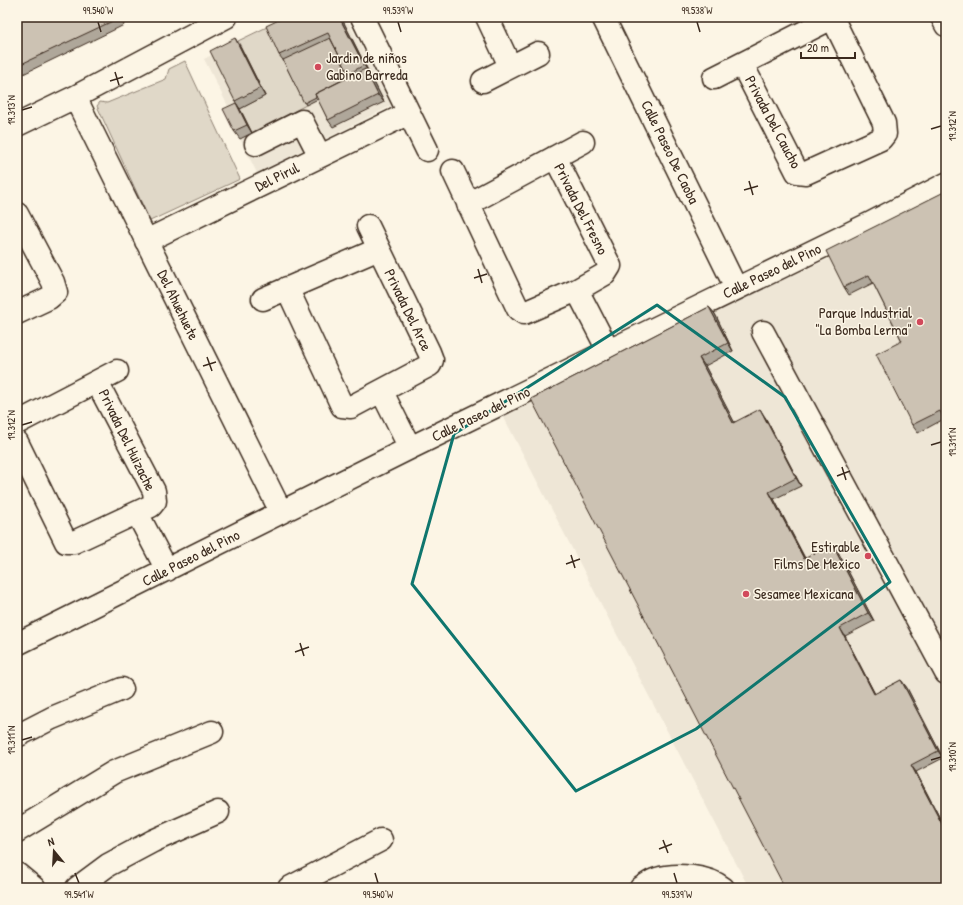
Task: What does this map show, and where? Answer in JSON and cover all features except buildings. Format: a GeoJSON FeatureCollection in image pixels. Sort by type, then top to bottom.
{"type":"FeatureCollection","features":[{"type":"Feature","properties":{"kind":"street"},"geometry":{"type":"LineString","coordinates":[[17,125],[75,97],[226,17]]}},
{"type":"Feature","properties":{"kind":"street"},"geometry":{"type":"LineString","coordinates":[[362,17],[427,150]]}},
{"type":"Feature","properties":{"kind":"street"},"geometry":{"type":"LineString","coordinates":[[487,17],[510,66]]}},
{"type":"Feature","properties":{"kind":"street","name":"Calle Paseo De Caoba"},"geometry":{"type":"LineString","coordinates":[[603,17],[736,288]]}},
{"type":"Feature","properties":{"kind":"street","name":"Privada Del Caucho"},"geometry":{"type":"LineString","coordinates":[[714,78],[832,17],[884,123],[885,134],[881,139],[806,173],[797,172],[742,64]]}},
{"type":"Feature","properties":{"kind":"street"},"geometry":{"type":"LineString","coordinates":[[942,17],[946,25]]}},
{"type":"Feature","properties":{"kind":"street"},"geometry":{"type":"LineString","coordinates":[[483,81],[538,52]]}},
{"type":"Feature","properties":{"kind":"street","name":"Del Ahuehuete"},"geometry":{"type":"LineString","coordinates":[[75,97],[281,512]]}},
{"type":"Feature","properties":{"kind":"street","name":"Del Pirul"},"geometry":{"type":"LineString","coordinates":[[146,241],[409,113]]}},
{"type":"Feature","properties":{"kind":"street"},"geometry":{"type":"LineString","coordinates":[[256,144],[302,121],[320,156]]}},
{"type":"Feature","properties":{"kind":"street","name":"Privada Del Fresno"},"geometry":{"type":"LineString","coordinates":[[468,204],[583,142]]}},
{"type":"Feature","properties":{"kind":"street","name":"Privada Del Fresno"},"geometry":{"type":"LineString","coordinates":[[452,171],[518,309],[521,312],[528,312],[576,290],[605,274],[610,266],[555,157]]}},
{"type":"Feature","properties":{"kind":"street","name":"Calle Paseo del Pino"},"geometry":{"type":"LineString","coordinates":[[17,644],[410,448],[869,224],[946,184]]}},
{"type":"Feature","properties":{"kind":"street"},"geometry":{"type":"LineString","coordinates":[[17,214],[53,282],[56,292],[49,298],[17,314]]}},
{"type":"Feature","properties":{"kind":"street","name":"Privada Del Arce"},"geometry":{"type":"LineString","coordinates":[[287,288],[342,406],[351,407],[382,392],[430,365],[432,360],[368,226]]}},
{"type":"Feature","properties":{"kind":"street"},"geometry":{"type":"LineString","coordinates":[[263,299],[379,248]]}},
{"type":"Feature","properties":{"kind":"street"},"geometry":{"type":"LineString","coordinates":[[576,290],[609,352]]}},
{"type":"Feature","properties":{"kind":"street"},"geometry":{"type":"LineString","coordinates":[[763,332],[946,673]]}},
{"type":"Feature","properties":{"kind":"street","name":"Privada Del Huizache"},"geometry":{"type":"LineString","coordinates":[[17,423],[118,371]]}},
{"type":"Feature","properties":{"kind":"street","name":"Privada Del Huizache"},"geometry":{"type":"LineString","coordinates":[[17,442],[66,542],[74,542],[151,506],[155,501],[154,491],[97,382]]}},
{"type":"Feature","properties":{"kind":"street"},"geometry":{"type":"LineString","coordinates":[[382,392],[410,448]]}},
{"type":"Feature","properties":{"kind":"street","name":"Privada Del Huizache"},"geometry":{"type":"LineString","coordinates":[[137,513],[166,570]]}},
{"type":"Feature","properties":{"kind":"street"},"geometry":{"type":"LineString","coordinates":[[17,736],[52,718],[122,689]]}},
{"type":"Feature","properties":{"kind":"street"},"geometry":{"type":"LineString","coordinates":[[17,831],[114,772],[212,732]]}},
{"type":"Feature","properties":{"kind":"street"},"geometry":{"type":"LineString","coordinates":[[77,888],[108,865],[153,841],[218,812]]}},
{"type":"Feature","properties":{"kind":"street"},"geometry":{"type":"LineString","coordinates":[[289,888],[381,840]]}},
{"type":"Feature","properties":{"kind":"street"},"geometry":{"type":"LineString","coordinates":[[17,874],[34,888]]}},
{"type":"Feature","properties":{"kind":"street"},"geometry":{"type":"LineString","coordinates":[[641,888],[657,879],[686,876],[716,882],[723,888]]}},
{"type":"Feature","properties":{"kind":"highlighted area"},"geometry":{"type":"Polygon","coordinates":[[[657,305],[785,397],[890,582],[696,729],[576,791],[412,584],[454,434],[657,305]]]}},
{"type":"Feature","properties":{"kind":"shaded area","name":"Jardin de niños Gabino Barreda"},"geometry":{"type":"Polygon","coordinates":[[[286,17],[346,17],[391,106],[257,173],[229,117],[231,112],[204,59],[286,17]]]}},
{"type":"Feature","properties":{"kind":"shaded area"},"geometry":{"type":"Polygon","coordinates":[[[267,27],[306,105],[252,133],[240,109],[265,96],[238,41],[267,27]]]}},
{"type":"Feature","properties":{"kind":"shaded area"},"geometry":{"type":"Polygon","coordinates":[[[185,61],[240,179],[150,221],[97,106],[100,102],[107,103],[166,79],[169,69],[185,61]]]}},
{"type":"Feature","properties":{"kind":"shaded area"},"geometry":{"type":"Polygon","coordinates":[[[946,204],[946,888],[749,888],[501,412],[946,204]]]}},
{"type":"Feature","properties":{"kind":"place","name":"Jardin de niños Gabino Barreda"},"geometry":{"type":"Point","coordinates":[318,67]}},
{"type":"Feature","properties":{"kind":"place","name":"Parque Industrial \"La Bomba Lerma\""},"geometry":{"type":"Point","coordinates":[920,322]}},
{"type":"Feature","properties":{"kind":"place","name":"Estirable Films De Mexico"},"geometry":{"type":"Point","coordinates":[868,556]}},
{"type":"Feature","properties":{"kind":"place","name":"Sesamee Mexicana"},"geometry":{"type":"Point","coordinates":[746,594]}}]}
